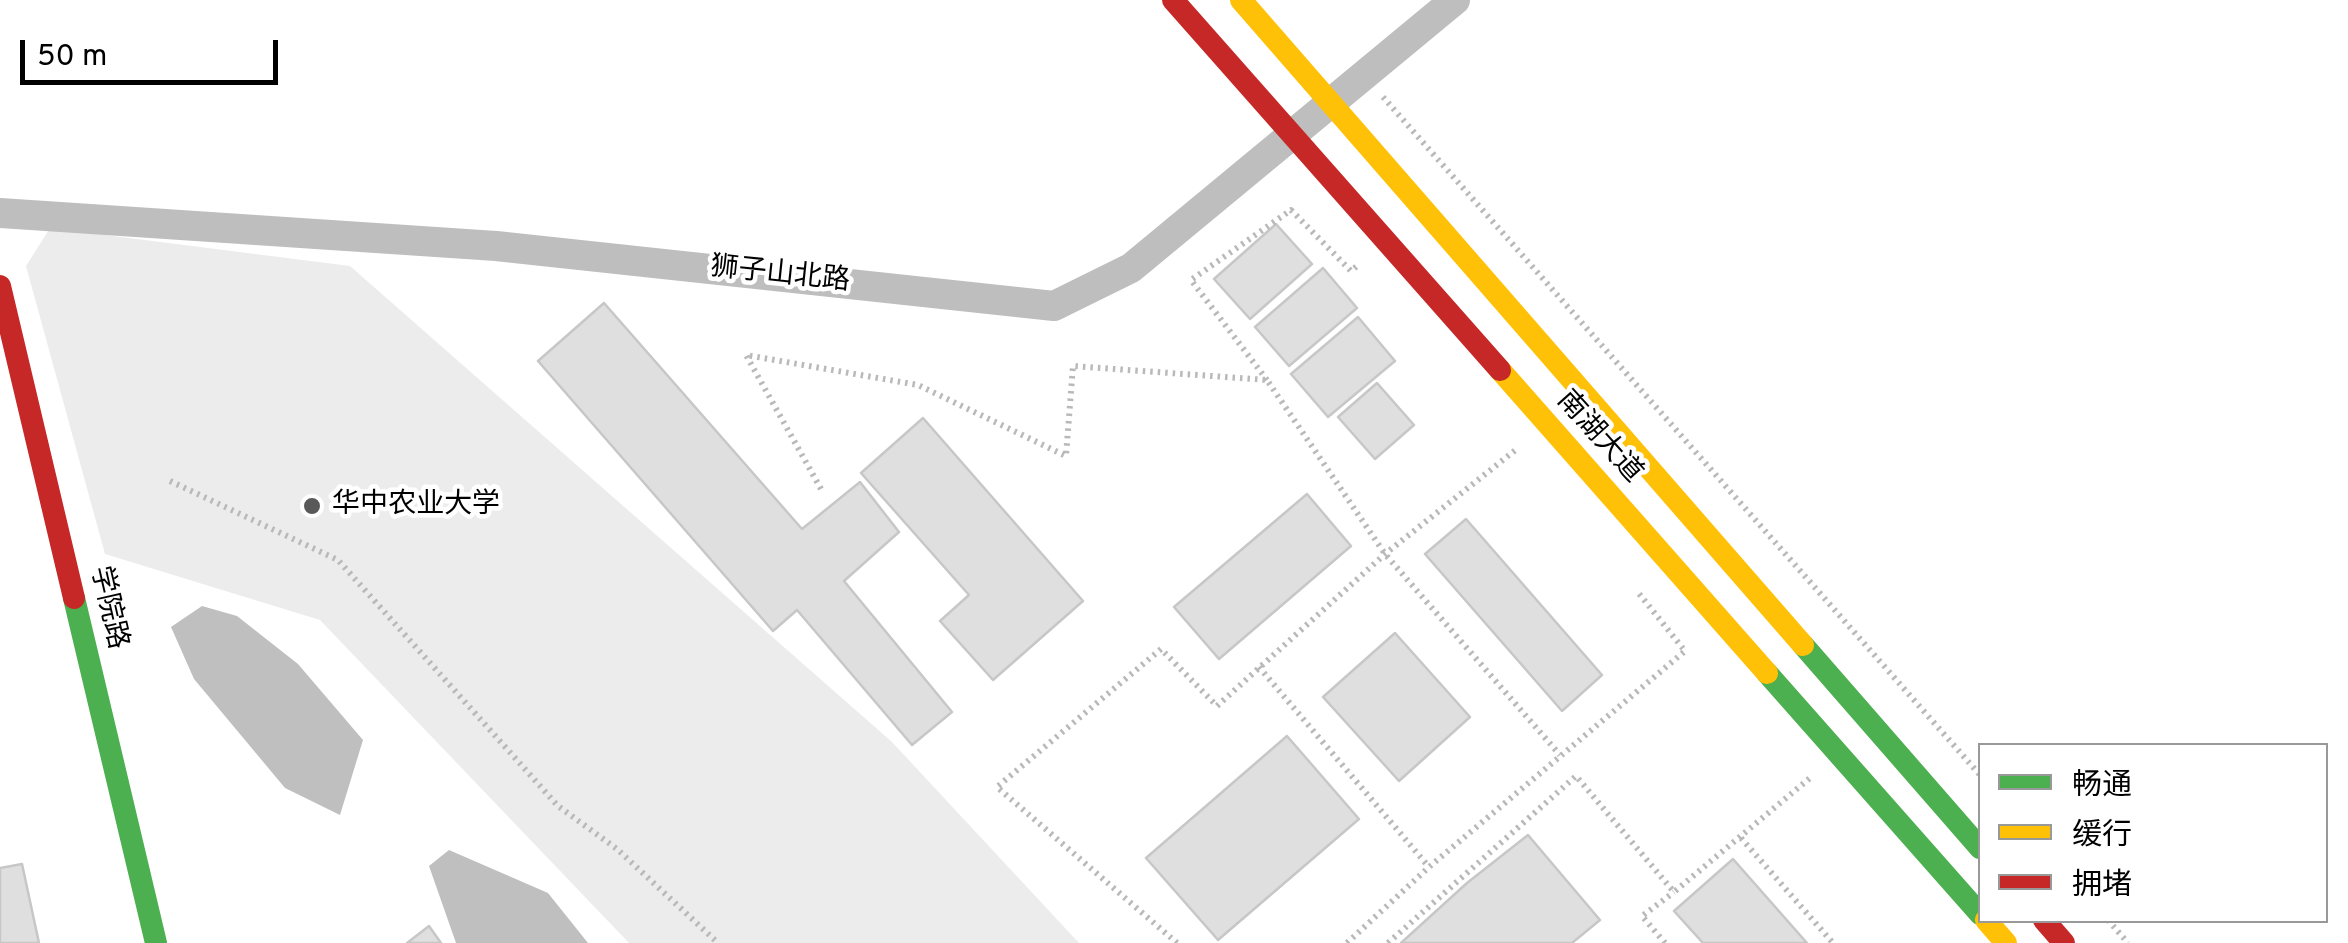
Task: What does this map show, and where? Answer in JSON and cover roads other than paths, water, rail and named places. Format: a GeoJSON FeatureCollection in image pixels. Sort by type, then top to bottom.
{"type":"FeatureCollection","features":[{"type":"Feature","properties":{"kind":"main road","name":"南湖大道"},"geometry":{"type":"LineString","coordinates":[[1173,0],[1978,912]]}},
{"type":"Feature","properties":{"kind":"main road","name":"南湖大道"},"geometry":{"type":"LineString","coordinates":[[1240,0],[1978,846]]}},
{"type":"Feature","properties":{"kind":"main road","name":"学院路"},"geometry":{"type":"LineString","coordinates":[[0,286],[156,943]]}},
{"type":"Feature","properties":{"kind":"main road"},"geometry":{"type":"LineString","coordinates":[[1989,923],[2006,943]]}},
{"type":"Feature","properties":{"kind":"main road"},"geometry":{"type":"LineString","coordinates":[[2047,923],[2064,943]]}},
{"type":"Feature","properties":{"kind":"street","name":"狮子山北路"},"geometry":{"type":"LineString","coordinates":[[0,213],[496,246],[1054,306],[1131,268],[1455,0]]}},
{"type":"Feature","properties":{"kind":"place","name":"华中农业大学"},"geometry":{"type":"Point","coordinates":[312,506]}}]}
